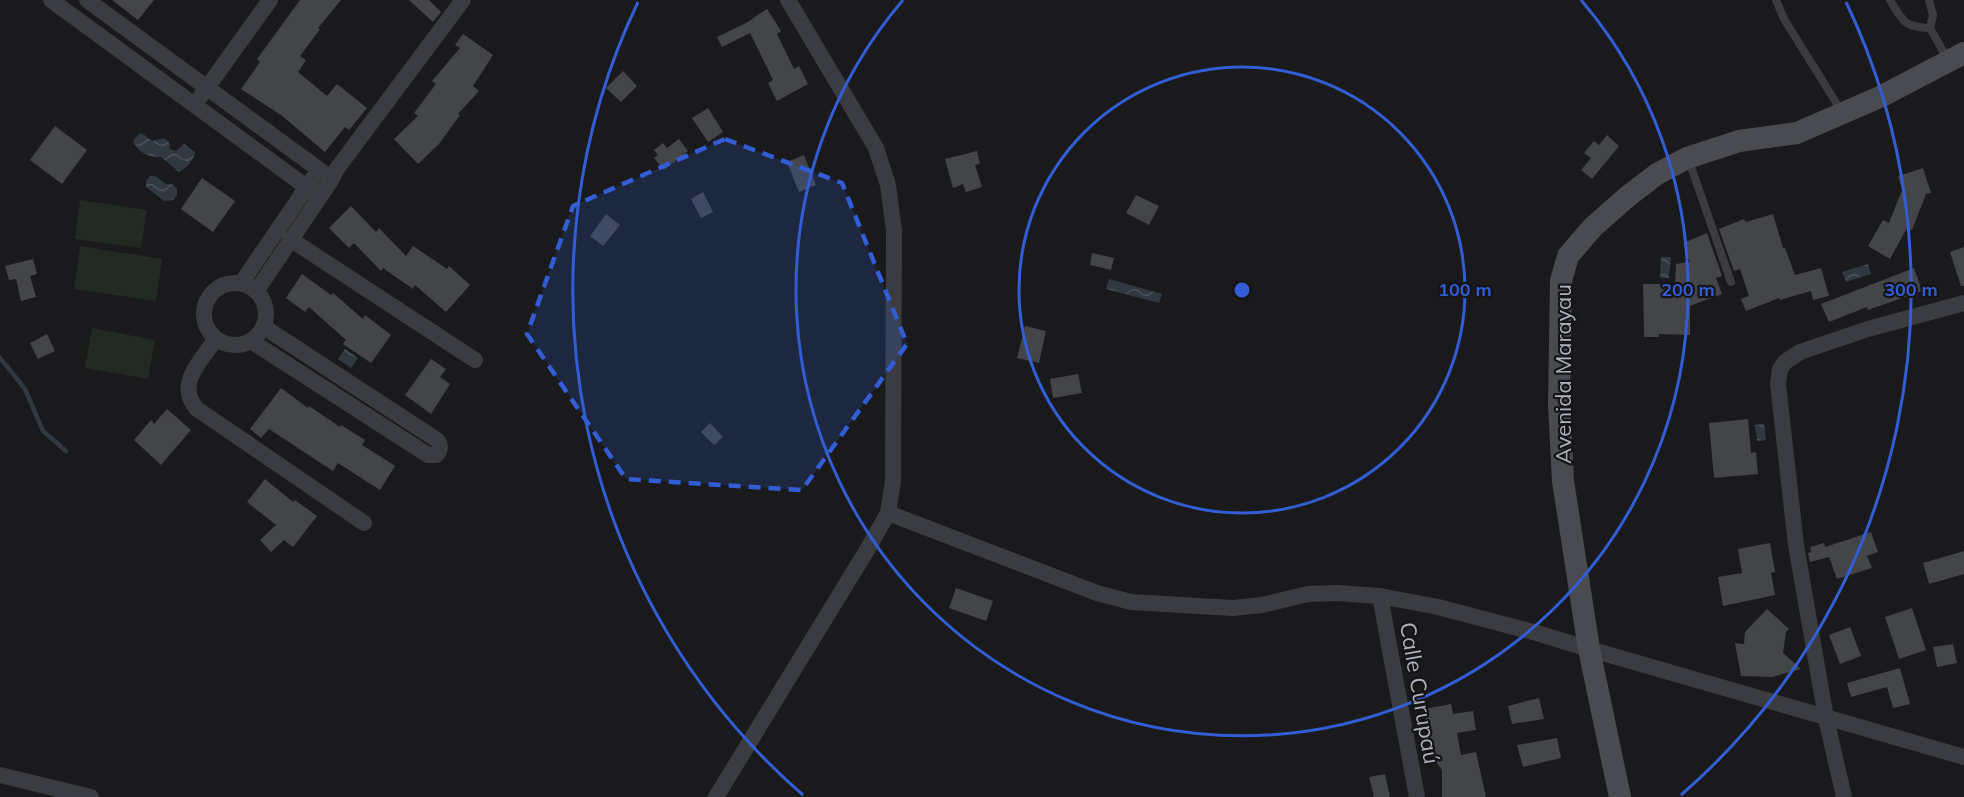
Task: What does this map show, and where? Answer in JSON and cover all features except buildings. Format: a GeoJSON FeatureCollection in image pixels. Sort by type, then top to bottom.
{"type":"FeatureCollection","features":[{"type":"Feature","properties":{"kind":"street"},"geometry":{"type":"LineString","coordinates":[[87,0],[206,88],[329,173]]}},
{"type":"Feature","properties":{"kind":"street"},"geometry":{"type":"LineString","coordinates":[[194,106],[270,0]]}},
{"type":"Feature","properties":{"kind":"street"},"geometry":{"type":"LineString","coordinates":[[249,286],[314,192],[463,0]]}},
{"type":"Feature","properties":{"kind":"street"},"geometry":{"type":"LineString","coordinates":[[716,797],[888,513],[893,481],[894,231],[888,185],[876,148],[788,0]]}},
{"type":"Feature","properties":{"kind":"street"},"geometry":{"type":"LineString","coordinates":[[62,3],[194,106],[314,192]]}},
{"type":"Feature","properties":{"kind":"street","name":"Avenida Marayau"},"geometry":{"type":"LineString","coordinates":[[1620,797],[1589,650],[1563,481],[1559,404],[1561,281],[1568,256],[1593,226],[1627,197],[1657,174],[1687,158],[1739,141],[1797,133],[1882,96],[1956,57]]}},
{"type":"Feature","properties":{"kind":"street"},"geometry":{"type":"LineString","coordinates":[[249,286],[290,239],[314,192]]}},
{"type":"Feature","properties":{"kind":"street"},"geometry":{"type":"LineString","coordinates":[[290,239],[475,360]]}},
{"type":"Feature","properties":{"kind":"street"},"geometry":{"type":"LineString","coordinates":[[230,282],[249,286],[266,308],[264,327],[251,341],[240,345],[227,344],[216,339],[208,330],[204,318],[204,306],[218,286],[230,282]]}},
{"type":"Feature","properties":{"kind":"street"},"geometry":{"type":"LineString","coordinates":[[1844,797],[1826,718],[1796,545],[1778,384],[1780,369],[1785,362],[1800,352],[1868,329],[1964,303]]}},
{"type":"Feature","properties":{"kind":"street"},"geometry":{"type":"LineString","coordinates":[[251,341],[428,455],[436,455],[440,451],[437,440],[264,327]]}},
{"type":"Feature","properties":{"kind":"street"},"geometry":{"type":"LineString","coordinates":[[216,339],[189,379],[188,395],[192,403],[197,409],[364,523]]}},
{"type":"Feature","properties":{"kind":"street"},"geometry":{"type":"LineString","coordinates":[[888,513],[1097,593],[1131,602],[1233,608],[1262,605],[1308,594],[1337,592],[1380,596],[1438,607],[1537,633],[1589,650],[1964,757]]}},
{"type":"Feature","properties":{"kind":"street","name":"Calle Curupaú"},"geometry":{"type":"LineString","coordinates":[[1380,596],[1417,797]]}},
{"type":"Feature","properties":{"kind":"street"},"geometry":{"type":"LineString","coordinates":[[0,775],[91,797]]}},
{"type":"Feature","properties":{"kind":"lane"},"geometry":{"type":"LineString","coordinates":[[1776,0],[1784,19],[1842,113]]}},
{"type":"Feature","properties":{"kind":"lane"},"geometry":{"type":"LineString","coordinates":[[1890,0],[1902,19],[1914,27],[1930,28],[1956,57]]}},
{"type":"Feature","properties":{"kind":"lane"},"geometry":{"type":"LineString","coordinates":[[1929,0],[1933,15],[1930,28]]}},
{"type":"Feature","properties":{"kind":"lane"},"geometry":{"type":"LineString","coordinates":[[1687,158],[1731,282]]}},
{"type":"Feature","properties":{"kind":"highlighted area"},"geometry":{"type":"Polygon","coordinates":[[[725,139],[842,183],[907,344],[802,490],[626,479],[527,334],[573,206],[725,139]]]}},
{"type":"Feature","properties":{"kind":"shaded area"},"geometry":{"type":"Polygon","coordinates":[[[80,200],[147,210],[141,248],[75,239],[80,200]]]}},
{"type":"Feature","properties":{"kind":"shaded area"},"geometry":{"type":"Polygon","coordinates":[[[80,246],[162,259],[156,301],[74,289],[80,246]]]}},
{"type":"Feature","properties":{"kind":"shaded area"},"geometry":{"type":"Polygon","coordinates":[[[92,328],[155,340],[148,379],[85,368],[92,328]]]}},
{"type":"Feature","properties":{"kind":"water"},"geometry":{"type":"Polygon","coordinates":[[[142,133],[152,141],[164,138],[169,142],[170,149],[176,151],[184,144],[195,152],[193,158],[179,172],[161,157],[148,155],[138,148],[133,141],[142,133]]]}},
{"type":"Feature","properties":{"kind":"water"},"geometry":{"type":"Polygon","coordinates":[[[150,176],[155,176],[166,184],[172,184],[177,189],[177,195],[173,200],[164,201],[146,187],[146,181],[150,176]]]}},
{"type":"Feature","properties":{"kind":"water"},"geometry":{"type":"Polygon","coordinates":[[[1661,257],[1671,257],[1669,278],[1660,278],[1661,257]]]}},
{"type":"Feature","properties":{"kind":"water"},"geometry":{"type":"Polygon","coordinates":[[[1868,264],[1871,274],[1846,282],[1842,272],[1868,264]]]}},
{"type":"Feature","properties":{"kind":"water"},"geometry":{"type":"Polygon","coordinates":[[[1109,279],[1162,294],[1159,303],[1106,289],[1109,279]]]}},
{"type":"Feature","properties":{"kind":"water"},"geometry":{"type":"Polygon","coordinates":[[[345,349],[358,358],[351,368],[338,359],[345,349]]]}},
{"type":"Feature","properties":{"kind":"water"},"geometry":{"type":"Polygon","coordinates":[[[1764,424],[1766,440],[1757,441],[1755,425],[1764,424]]]}},
{"type":"Feature","properties":{"kind":"waterway"},"geometry":{"type":"LineString","coordinates":[[0,358],[25,389],[43,431],[66,451]]}}]}
